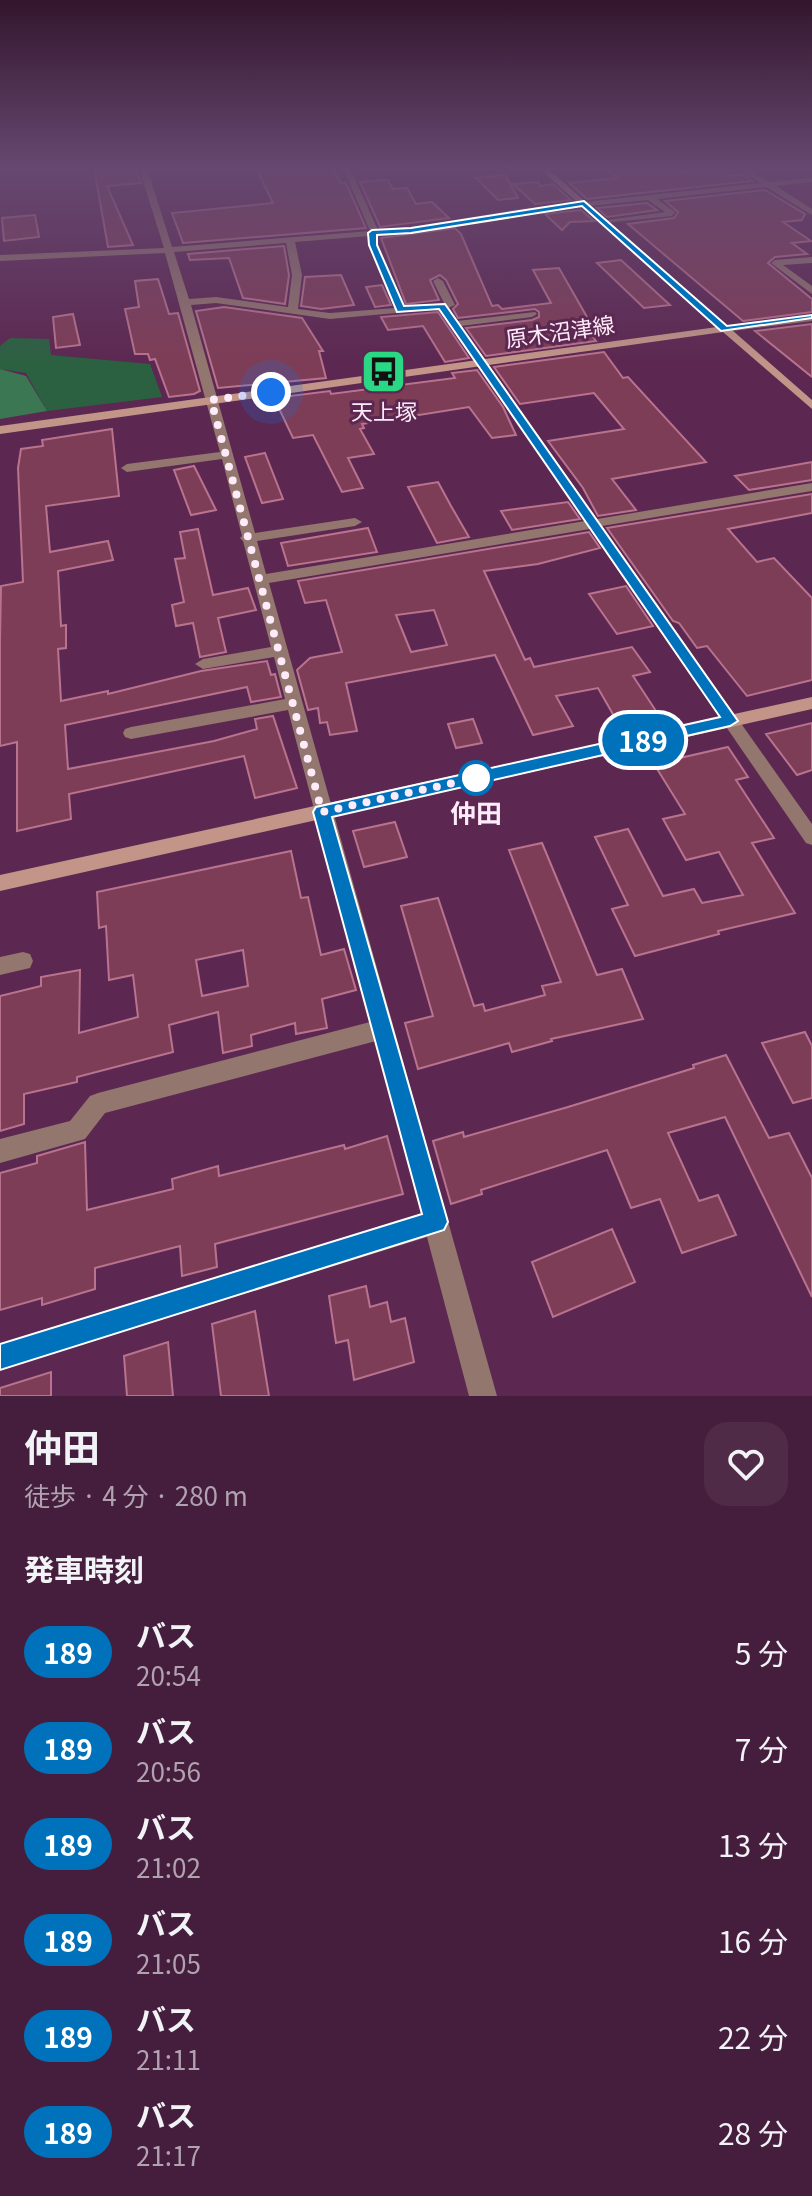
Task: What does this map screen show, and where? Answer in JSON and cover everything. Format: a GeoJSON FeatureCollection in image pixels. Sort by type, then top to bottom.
{"type":"FeatureCollection","features":[{"type":"Feature","properties":{"kind":"street"},"geometry":{"type":"LineString","coordinates":[[162,233],[185,302],[483,1396]]}},
{"type":"Feature","properties":{"kind":"street"},"geometry":{"type":"LineString","coordinates":[[0,258],[167,250],[370,233]]}},
{"type":"Feature","properties":{"kind":"street"},"geometry":{"type":"LineString","coordinates":[[372,233],[373,245],[401,310]]}},
{"type":"Feature","properties":{"kind":"street"},"geometry":{"type":"LineString","coordinates":[[617,233],[812,406]]}},
{"type":"Feature","properties":{"kind":"street"},"geometry":{"type":"LineString","coordinates":[[290,241],[297,275],[293,310]]}},
{"type":"Feature","properties":{"kind":"street"},"geometry":{"type":"LineString","coordinates":[[812,260],[775,263],[812,291]]}},
{"type":"Feature","properties":{"kind":"street"},"geometry":{"type":"LineString","coordinates":[[185,302],[216,300],[330,316],[450,305],[438,281]]}},
{"type":"Feature","properties":{"kind":"street"},"geometry":{"type":"LineString","coordinates":[[438,307],[442,306],[812,838]]}},
{"type":"Feature","properties":{"kind":"street"},"geometry":{"type":"LineString","coordinates":[[454,324],[532,314]]}},
{"type":"Feature","properties":{"kind":"street"},"geometry":{"type":"LineString","coordinates":[[724,329],[812,318]]}},
{"type":"Feature","properties":{"kind":"street","name":"原木沼津線"},"geometry":{"type":"LineString","coordinates":[[0,430],[724,329]]}},
{"type":"Feature","properties":{"kind":"street"},"geometry":{"type":"LineString","coordinates":[[127,468],[225,455]]}},
{"type":"Feature","properties":{"kind":"street"},"geometry":{"type":"LineString","coordinates":[[260,580],[812,487]]}},
{"type":"Feature","properties":{"kind":"street"},"geometry":{"type":"LineString","coordinates":[[247,538],[355,522]]}},
{"type":"Feature","properties":{"kind":"street"},"geometry":{"type":"LineString","coordinates":[[203,664],[279,651]]}},
{"type":"Feature","properties":{"kind":"street"},"geometry":{"type":"LineString","coordinates":[[131,733],[293,703]]}},
{"type":"Feature","properties":{"kind":"street"},"geometry":{"type":"LineString","coordinates":[[0,883],[812,703]]}},
{"type":"Feature","properties":{"kind":"street"},"geometry":{"type":"LineString","coordinates":[[0,966],[23,961]]}},
{"type":"Feature","properties":{"kind":"street"},"geometry":{"type":"LineString","coordinates":[[0,1151],[77,1131],[98,1104],[382,1029]]}},
{"type":"Feature","properties":{"kind":"street"},"geometry":{"type":"LineString","coordinates":[[0,1357],[436,1222]]}},
{"type":"Feature","properties":{"kind":"green space"},"geometry":{"type":"Polygon","coordinates":[[[10,338],[49,339],[51,355],[150,364],[162,397],[47,411],[26,373],[0,369],[0,346],[10,338]]]}},
{"type":"Feature","properties":{"kind":"green space"},"geometry":{"type":"Polygon","coordinates":[[[0,369],[26,376],[47,411],[0,419],[0,369]]]}},
{"type":"Feature","properties":{"kind":"building"},"geometry":{"type":"Polygon","coordinates":[[[3,233],[38,233],[39,237],[4,241],[3,233]]]}},
{"type":"Feature","properties":{"kind":"building"},"geometry":{"type":"Polygon","coordinates":[[[106,233],[128,233],[133,245],[108,247],[106,233]]]}},
{"type":"Feature","properties":{"kind":"building"},"geometry":{"type":"Polygon","coordinates":[[[179,233],[303,233],[183,243],[179,233]]]}},
{"type":"Feature","properties":{"kind":"building"},"geometry":{"type":"Polygon","coordinates":[[[417,233],[460,233],[492,306],[498,305],[502,309],[551,303],[533,270],[559,268],[591,324],[584,325],[596,341],[486,356],[466,328],[532,320],[539,317],[539,312],[535,309],[458,318],[453,309],[458,304],[446,280],[440,275],[430,280],[439,300],[406,304],[381,238],[417,233]]]}},
{"type":"Feature","properties":{"kind":"building"},"geometry":{"type":"Polygon","coordinates":[[[639,233],[799,233],[811,241],[792,243],[807,254],[775,257],[768,263],[812,299],[812,312],[743,321],[639,233]]]}},
{"type":"Feature","properties":{"kind":"building"},"geometry":{"type":"Polygon","coordinates":[[[284,246],[289,275],[285,304],[243,298],[229,258],[190,260],[188,254],[284,246]]]}},
{"type":"Feature","properties":{"kind":"building"},"geometry":{"type":"Polygon","coordinates":[[[621,260],[670,305],[644,308],[597,263],[621,260]]]}},
{"type":"Feature","properties":{"kind":"building"},"geometry":{"type":"Polygon","coordinates":[[[341,275],[354,305],[321,309],[301,306],[305,277],[341,275]]]}},
{"type":"Feature","properties":{"kind":"building"},"geometry":{"type":"Polygon","coordinates":[[[158,279],[169,314],[178,313],[200,391],[194,394],[169,397],[155,359],[150,360],[148,354],[135,354],[125,309],[139,307],[135,281],[158,279]]]}},
{"type":"Feature","properties":{"kind":"building"},"geometry":{"type":"Polygon","coordinates":[[[382,285],[391,305],[375,307],[366,287],[382,285]]]}},
{"type":"Feature","properties":{"kind":"building"},"geometry":{"type":"Polygon","coordinates":[[[224,307],[302,318],[323,351],[319,351],[326,378],[218,388],[196,311],[224,307]]]}},
{"type":"Feature","properties":{"kind":"building"},"geometry":{"type":"Polygon","coordinates":[[[438,312],[469,358],[445,362],[423,326],[388,330],[381,317],[438,312]]]}},
{"type":"Feature","properties":{"kind":"building"},"geometry":{"type":"Polygon","coordinates":[[[73,314],[80,345],[56,348],[53,317],[73,314]]]}},
{"type":"Feature","properties":{"kind":"building"},"geometry":{"type":"Polygon","coordinates":[[[812,324],[812,377],[755,331],[812,324]]]}},
{"type":"Feature","properties":{"kind":"building"},"geometry":{"type":"Polygon","coordinates":[[[604,352],[623,378],[628,377],[706,462],[612,479],[636,510],[598,516],[583,488],[548,441],[624,429],[594,393],[520,404],[494,367],[604,352]]]}},
{"type":"Feature","properties":{"kind":"building"},"geometry":{"type":"Polygon","coordinates":[[[477,370],[503,407],[516,435],[492,438],[469,407],[362,424],[364,428],[360,429],[374,454],[348,458],[363,488],[342,492],[313,435],[293,438],[274,398],[455,378],[452,373],[477,370]]]}},
{"type":"Feature","properties":{"kind":"building"},"geometry":{"type":"Polygon","coordinates":[[[112,429],[119,496],[46,506],[50,552],[108,541],[113,560],[58,571],[61,626],[66,625],[66,648],[58,649],[61,701],[108,691],[108,694],[201,671],[267,661],[271,675],[275,674],[281,697],[251,702],[247,687],[65,725],[68,769],[214,741],[257,729],[255,719],[273,716],[297,788],[255,798],[244,756],[69,794],[71,819],[17,831],[17,742],[0,746],[0,639],[1,586],[23,582],[18,468],[21,449],[43,446],[42,440],[112,429]]]}},
{"type":"Feature","properties":{"kind":"building"},"geometry":{"type":"Polygon","coordinates":[[[265,453],[283,499],[262,503],[245,457],[265,453]]]}},
{"type":"Feature","properties":{"kind":"building"},"geometry":{"type":"Polygon","coordinates":[[[812,462],[812,480],[749,490],[735,476],[812,462]]]}},
{"type":"Feature","properties":{"kind":"building"},"geometry":{"type":"Polygon","coordinates":[[[194,466],[216,510],[191,515],[174,470],[194,466]]]}},
{"type":"Feature","properties":{"kind":"building"},"geometry":{"type":"Polygon","coordinates":[[[438,482],[469,537],[437,543],[408,487],[438,482]]]}},
{"type":"Feature","properties":{"kind":"building"},"geometry":{"type":"Polygon","coordinates":[[[812,494],[812,513],[728,529],[757,562],[774,558],[812,598],[812,680],[747,696],[707,646],[697,648],[679,623],[673,621],[607,528],[812,494]]]}},
{"type":"Feature","properties":{"kind":"building"},"geometry":{"type":"Polygon","coordinates":[[[568,502],[580,519],[512,530],[501,511],[568,502]]]}},
{"type":"Feature","properties":{"kind":"building"},"geometry":{"type":"Polygon","coordinates":[[[368,528],[377,552],[288,566],[281,543],[368,528]]]}},
{"type":"Feature","properties":{"kind":"building"},"geometry":{"type":"Polygon","coordinates":[[[198,529],[213,595],[248,588],[256,610],[218,618],[226,652],[200,657],[193,623],[176,626],[172,605],[184,602],[175,559],[185,558],[180,532],[198,529]]]}},
{"type":"Feature","properties":{"kind":"building"},"geometry":{"type":"Polygon","coordinates":[[[589,532],[600,548],[538,564],[484,571],[525,660],[530,658],[534,667],[632,647],[650,672],[633,676],[658,714],[618,723],[598,688],[556,696],[573,726],[533,735],[495,655],[346,683],[357,731],[330,735],[327,722],[320,723],[318,708],[308,710],[297,670],[310,658],[342,652],[326,600],[305,603],[298,581],[589,532]],[[434,610],[396,615],[411,652],[447,645],[434,610]]]}},
{"type":"Feature","properties":{"kind":"building"},"geometry":{"type":"Polygon","coordinates":[[[626,586],[653,626],[617,634],[589,594],[626,586]]]}},
{"type":"Feature","properties":{"kind":"building"},"geometry":{"type":"Polygon","coordinates":[[[473,719],[482,743],[456,748],[448,724],[473,719]]]}},
{"type":"Feature","properties":{"kind":"building"},"geometry":{"type":"Polygon","coordinates":[[[812,723],[812,770],[797,775],[766,734],[812,723]]]}},
{"type":"Feature","properties":{"kind":"building"},"geometry":{"type":"Polygon","coordinates":[[[728,747],[748,777],[736,780],[774,838],[752,843],[795,913],[718,931],[719,934],[635,956],[612,909],[628,905],[595,837],[628,829],[663,896],[694,889],[702,903],[743,895],[719,852],[686,860],[663,819],[685,814],[654,764],[728,747]]]}},
{"type":"Feature","properties":{"kind":"building"},"geometry":{"type":"Polygon","coordinates":[[[395,822],[407,857],[364,867],[353,831],[395,822]]]}},
{"type":"Feature","properties":{"kind":"building"},"geometry":{"type":"Polygon","coordinates":[[[542,843],[597,975],[622,969],[643,1019],[551,1039],[512,1052],[509,1043],[418,1069],[405,1023],[433,1016],[401,906],[438,898],[474,1006],[483,1004],[485,1011],[545,995],[542,986],[561,982],[509,850],[542,843]]]}},
{"type":"Feature","properties":{"kind":"building"},"geometry":{"type":"Polygon","coordinates":[[[291,851],[301,898],[308,897],[321,955],[344,949],[356,990],[322,999],[327,1028],[296,1034],[295,1023],[251,1035],[252,1046],[223,1053],[218,1012],[169,1025],[173,1052],[77,1077],[77,1082],[24,1094],[24,1124],[0,1131],[0,996],[41,986],[41,977],[80,970],[79,1033],[138,1017],[133,975],[109,980],[106,926],[99,928],[97,892],[291,851]],[[243,950],[196,960],[202,996],[248,986],[243,950]]]}},
{"type":"Feature","properties":{"kind":"building"},"geometry":{"type":"Polygon","coordinates":[[[805,1032],[812,1046],[812,1098],[793,1103],[762,1043],[805,1032]]]}},
{"type":"Feature","properties":{"kind":"building"},"geometry":{"type":"Polygon","coordinates":[[[726,1055],[769,1138],[789,1133],[812,1178],[812,1297],[725,1117],[668,1133],[699,1201],[718,1195],[736,1235],[682,1253],[660,1199],[631,1208],[607,1150],[481,1190],[482,1194],[451,1204],[433,1141],[463,1132],[464,1137],[568,1107],[726,1055]]]}},
{"type":"Feature","properties":{"kind":"building"},"geometry":{"type":"Polygon","coordinates":[[[387,1136],[403,1194],[215,1244],[217,1267],[182,1276],[180,1246],[95,1268],[95,1289],[42,1305],[42,1298],[0,1310],[0,1173],[37,1163],[37,1156],[85,1142],[87,1210],[173,1189],[172,1179],[218,1166],[219,1176],[344,1145],[345,1149],[387,1136]]]}},
{"type":"Feature","properties":{"kind":"building"},"geometry":{"type":"Polygon","coordinates":[[[612,1229],[635,1282],[553,1317],[532,1262],[612,1229]]]}},
{"type":"Feature","properties":{"kind":"building"},"geometry":{"type":"Polygon","coordinates":[[[366,1286],[370,1307],[387,1302],[391,1322],[405,1318],[414,1362],[354,1380],[348,1340],[336,1343],[329,1296],[366,1286]]]}},
{"type":"Feature","properties":{"kind":"building"},"geometry":{"type":"Polygon","coordinates":[[[255,1311],[269,1396],[221,1396],[212,1324],[255,1311]]]}},
{"type":"Feature","properties":{"kind":"building"},"geometry":{"type":"Polygon","coordinates":[[[168,1342],[173,1396],[127,1396],[124,1356],[168,1342]]]}},
{"type":"Feature","properties":{"kind":"building"},"geometry":{"type":"Polygon","coordinates":[[[51,1372],[51,1396],[0,1396],[0,1388],[51,1372]]]}},
{"type":"Feature","properties":{"kind":"bus line","name":"189"},"geometry":{"type":"LineString","coordinates":[[0,1357],[436,1222],[322,812],[730,721],[442,306],[401,310],[373,245],[372,233]]}},
{"type":"Feature","properties":{"kind":"bus line","name":"189"},"geometry":{"type":"LineString","coordinates":[[617,233],[724,329],[812,318]]}},
{"type":"Feature","properties":{"kind":"place","name":"天上塚"},"geometry":{"type":"Point","coordinates":[384,371]}},
{"type":"Feature","properties":{"kind":"place","name":"仲田"},"geometry":{"type":"Point","coordinates":[476,778]}},
{"type":"Feature","properties":{"kind":"route"},"geometry":{"type":"LineString","coordinates":[[271,392],[211,400],[322,812],[476,778]]}}]}
